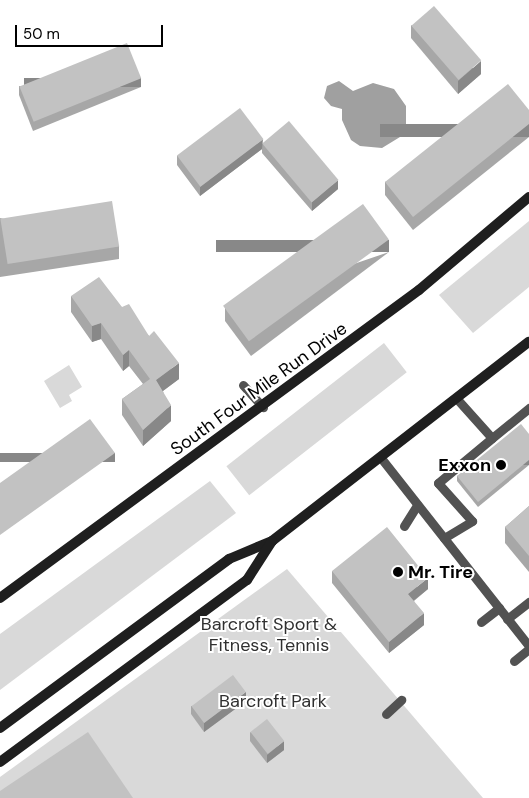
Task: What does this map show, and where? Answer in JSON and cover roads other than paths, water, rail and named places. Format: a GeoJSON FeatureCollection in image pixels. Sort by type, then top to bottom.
{"type":"FeatureCollection","features":[{"type":"Feature","properties":{"kind":"main road","name":"South Four Mile Run Drive"},"geometry":{"type":"LineString","coordinates":[[0,598],[264,407],[420,290],[529,197]]}},
{"type":"Feature","properties":{"kind":"main road"},"geometry":{"type":"LineString","coordinates":[[0,728],[229,559],[272,541],[529,342]]}},
{"type":"Feature","properties":{"kind":"main road"},"geometry":{"type":"LineString","coordinates":[[0,762],[247,580],[272,541]]}},
{"type":"Feature","properties":{"kind":"lane"},"geometry":{"type":"LineString","coordinates":[[243,385],[264,407]]}},
{"type":"Feature","properties":{"kind":"lane"},"geometry":{"type":"LineString","coordinates":[[457,399],[492,438]]}},
{"type":"Feature","properties":{"kind":"lane"},"geometry":{"type":"LineString","coordinates":[[444,538],[472,522],[438,483],[529,408]]}},
{"type":"Feature","properties":{"kind":"lane"},"geometry":{"type":"LineString","coordinates":[[381,458],[529,647],[514,661]]}},
{"type":"Feature","properties":{"kind":"lane"},"geometry":{"type":"LineString","coordinates":[[404,526],[417,505]]}},
{"type":"Feature","properties":{"kind":"lane"},"geometry":{"type":"LineString","coordinates":[[507,619],[529,602]]}},
{"type":"Feature","properties":{"kind":"lane"},"geometry":{"type":"LineString","coordinates":[[481,622],[499,608]]}},
{"type":"Feature","properties":{"kind":"lane"},"geometry":{"type":"LineString","coordinates":[[386,714],[401,700]]}},
{"type":"Feature","properties":{"kind":"place","name":"Exxon"},"geometry":{"type":"Point","coordinates":[501,465]}},
{"type":"Feature","properties":{"kind":"place","name":"Mr. Tire"},"geometry":{"type":"Point","coordinates":[398,572]}},
{"type":"Feature","properties":{"kind":"park label","name":"Barcroft Sport & Fitness, Tennis"},"geometry":{"type":"Point","coordinates":[269,635]}},
{"type":"Feature","properties":{"kind":"park label","name":"Barcroft Park"},"geometry":{"type":"Point","coordinates":[273,701]}}]}
